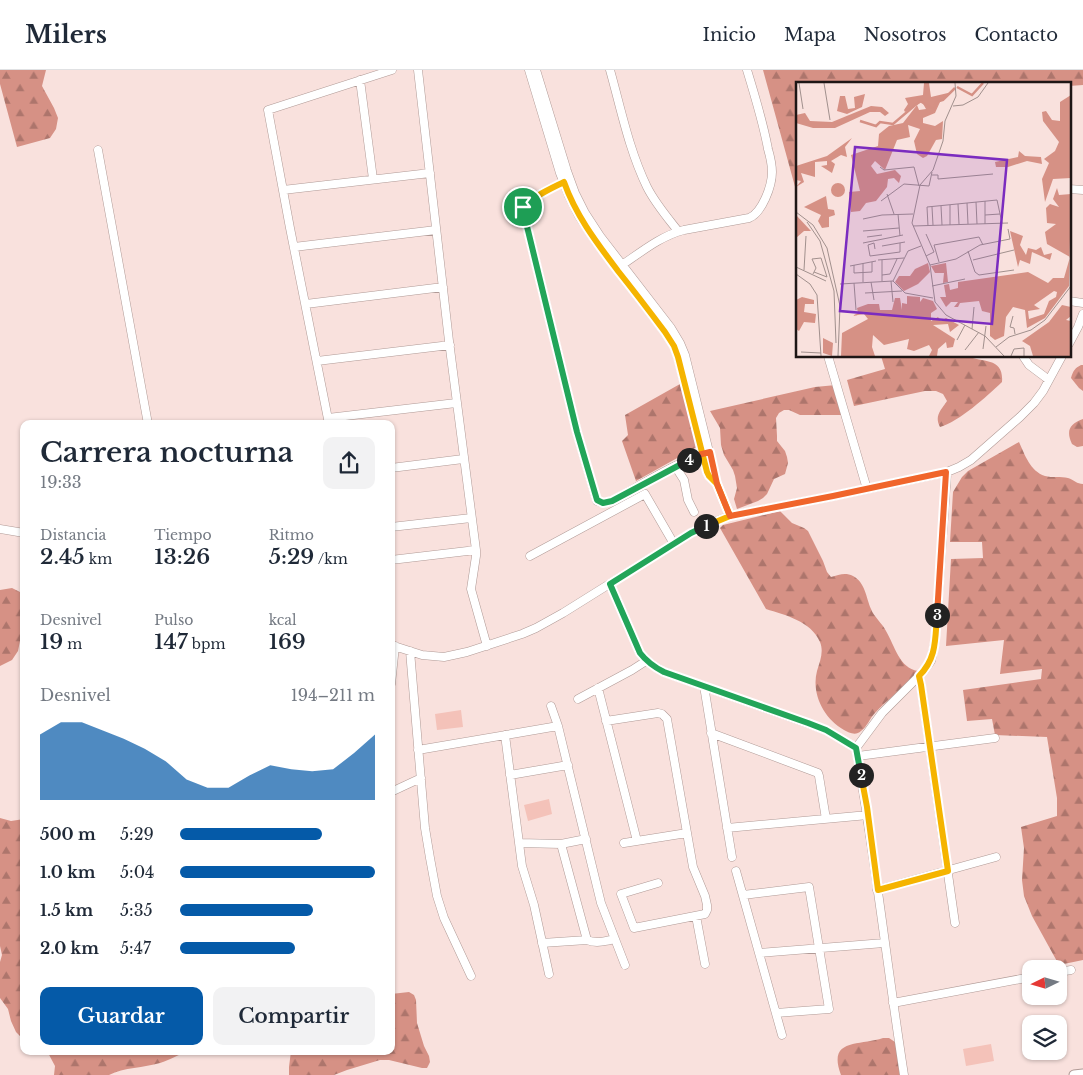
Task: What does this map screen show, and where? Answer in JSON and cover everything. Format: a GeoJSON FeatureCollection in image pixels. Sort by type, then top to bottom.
{"type":"FeatureCollection","features":[{"type":"Feature","properties":{"kind":"main road"},"geometry":{"type":"LineString","coordinates":[[1074,1075],[1083,1074]]}},
{"type":"Feature","properties":{"kind":"street"},"geometry":{"type":"LineString","coordinates":[[329,420],[268,110],[392,70]]}},
{"type":"Feature","properties":{"kind":"street"},"geometry":{"type":"LineString","coordinates":[[418,70],[456,403],[476,550],[471,589],[487,646]]}},
{"type":"Feature","properties":{"kind":"street"},"geometry":{"type":"LineString","coordinates":[[529,70],[567,181]]}},
{"type":"Feature","properties":{"kind":"street"},"geometry":{"type":"LineString","coordinates":[[536,70],[567,181],[569,196],[579,216],[595,240],[620,267],[674,346],[706,453],[709,476],[717,484],[730,516]]}},
{"type":"Feature","properties":{"kind":"street"},"geometry":{"type":"LineString","coordinates":[[610,70],[628,138],[639,169],[657,205],[678,231]]}},
{"type":"Feature","properties":{"kind":"street"},"geometry":{"type":"LineString","coordinates":[[620,267],[666,236],[678,231],[748,218],[756,214],[763,204],[771,182],[772,170],[767,140],[748,70]]}},
{"type":"Feature","properties":{"kind":"street"},"geometry":{"type":"LineString","coordinates":[[360,80],[373,179]]}},
{"type":"Feature","properties":{"kind":"street"},"geometry":{"type":"LineString","coordinates":[[98,150],[147,420]]}},
{"type":"Feature","properties":{"kind":"street"},"geometry":{"type":"LineString","coordinates":[[283,190],[430,172]]}},
{"type":"Feature","properties":{"kind":"street"},"geometry":{"type":"LineString","coordinates":[[567,181],[547,190],[523,207],[523,210],[577,432],[597,500],[600,502],[612,501],[675,466],[706,453]]}},
{"type":"Feature","properties":{"kind":"street"},"geometry":{"type":"LineString","coordinates":[[1070,189],[1083,190]]}},
{"type":"Feature","properties":{"kind":"street"},"geometry":{"type":"LineString","coordinates":[[294,247],[436,230]]}},
{"type":"Feature","properties":{"kind":"street"},"geometry":{"type":"LineString","coordinates":[[306,304],[443,287]]}},
{"type":"Feature","properties":{"kind":"street"},"geometry":{"type":"LineString","coordinates":[[1070,301],[1083,304]]}},
{"type":"Feature","properties":{"kind":"street"},"geometry":{"type":"LineString","coordinates":[[1070,342],[1083,314]]}},
{"type":"Feature","properties":{"kind":"street"},"geometry":{"type":"LineString","coordinates":[[317,361],[450,345]]}},
{"type":"Feature","properties":{"kind":"street"},"geometry":{"type":"LineString","coordinates":[[829,358],[867,489]]}},
{"type":"Feature","properties":{"kind":"street"},"geometry":{"type":"LineString","coordinates":[[1024,358],[1029,366],[1049,380]]}},
{"type":"Feature","properties":{"kind":"street"},"geometry":{"type":"LineString","coordinates":[[395,647],[422,655],[444,657],[487,646],[536,628],[691,533],[730,516],[867,489],[946,472],[958,467],[971,460],[1034,403],[1061,358]]}},
{"type":"Feature","properties":{"kind":"street"},"geometry":{"type":"LineString","coordinates":[[336,420],[456,403]]}},
{"type":"Feature","properties":{"kind":"street"},"geometry":{"type":"LineString","coordinates":[[395,468],[464,460]]}},
{"type":"Feature","properties":{"kind":"street"},"geometry":{"type":"LineString","coordinates":[[675,466],[684,480],[688,500],[694,512]]}},
{"type":"Feature","properties":{"kind":"street"},"geometry":{"type":"LineString","coordinates":[[904,1075],[884,943],[868,815],[857,752],[882,713],[919,676],[931,661],[935,642],[946,472]]}},
{"type":"Feature","properties":{"kind":"street"},"geometry":{"type":"LineString","coordinates":[[530,556],[645,494],[674,544]]}},
{"type":"Feature","properties":{"kind":"street"},"geometry":{"type":"LineString","coordinates":[[395,527],[471,518]]}},
{"type":"Feature","properties":{"kind":"street"},"geometry":{"type":"LineString","coordinates":[[0,529],[20,532]]}},
{"type":"Feature","properties":{"kind":"street"},"geometry":{"type":"LineString","coordinates":[[395,560],[476,550]]}},
{"type":"Feature","properties":{"kind":"street"},"geometry":{"type":"LineString","coordinates":[[610,584],[640,653],[646,661],[664,672],[826,730],[857,752],[995,738]]}},
{"type":"Feature","properties":{"kind":"street"},"geometry":{"type":"LineString","coordinates":[[410,651],[420,778],[430,858],[444,918],[471,976]]}},
{"type":"Feature","properties":{"kind":"street"},"geometry":{"type":"LineString","coordinates":[[578,699],[646,661]]}},
{"type":"Feature","properties":{"kind":"street"},"geometry":{"type":"LineString","coordinates":[[919,676],[955,923]]}},
{"type":"Feature","properties":{"kind":"street"},"geometry":{"type":"LineString","coordinates":[[704,686],[732,856]]}},
{"type":"Feature","properties":{"kind":"street"},"geometry":{"type":"LineString","coordinates":[[598,688],[637,841]]}},
{"type":"Feature","properties":{"kind":"street"},"geometry":{"type":"LineString","coordinates":[[551,706],[568,765],[601,903],[625,965]]}},
{"type":"Feature","properties":{"kind":"street"},"geometry":{"type":"LineString","coordinates":[[606,721],[652,714],[662,714],[667,719],[693,867],[708,905],[705,914],[634,928],[621,894],[658,884]]}},
{"type":"Feature","properties":{"kind":"street"},"geometry":{"type":"LineString","coordinates":[[418,750],[558,726]]}},
{"type":"Feature","properties":{"kind":"street"},"geometry":{"type":"LineString","coordinates":[[711,733],[818,773],[826,819]]}},
{"type":"Feature","properties":{"kind":"street"},"geometry":{"type":"LineString","coordinates":[[505,735],[522,866],[534,905],[549,974]]}},
{"type":"Feature","properties":{"kind":"street"},"geometry":{"type":"LineString","coordinates":[[510,775],[568,765]]}},
{"type":"Feature","properties":{"kind":"street"},"geometry":{"type":"LineString","coordinates":[[395,790],[420,778]]}},
{"type":"Feature","properties":{"kind":"street"},"geometry":{"type":"LineString","coordinates":[[727,828],[868,815]]}},
{"type":"Feature","properties":{"kind":"street"},"geometry":{"type":"LineString","coordinates":[[624,843],[687,833]]}},
{"type":"Feature","properties":{"kind":"street"},"geometry":{"type":"LineString","coordinates":[[519,843],[562,844],[586,839]]}},
{"type":"Feature","properties":{"kind":"street"},"geometry":{"type":"LineString","coordinates":[[562,844],[587,940]]}},
{"type":"Feature","properties":{"kind":"street"},"geometry":{"type":"LineString","coordinates":[[878,890],[996,857]]}},
{"type":"Feature","properties":{"kind":"street"},"geometry":{"type":"LineString","coordinates":[[736,871],[782,1035]]}},
{"type":"Feature","properties":{"kind":"street"},"geometry":{"type":"LineString","coordinates":[[743,895],[809,887],[829,1009],[776,1013]]}},
{"type":"Feature","properties":{"kind":"street"},"geometry":{"type":"LineString","coordinates":[[696,916],[705,964]]}},
{"type":"Feature","properties":{"kind":"street"},"geometry":{"type":"LineString","coordinates":[[542,943],[615,940]]}},
{"type":"Feature","properties":{"kind":"street"},"geometry":{"type":"LineString","coordinates":[[760,953],[884,943]]}},
{"type":"Feature","properties":{"kind":"street"},"geometry":{"type":"LineString","coordinates":[[893,1003],[1022,979]]}},
{"type":"Feature","properties":{"kind":"green space"},"geometry":{"type":"Polygon","coordinates":[[[0,70],[46,70],[42,86],[58,118],[56,129],[50,138],[17,147],[0,84],[0,70]]]}},
{"type":"Feature","properties":{"kind":"green space"},"geometry":{"type":"Polygon","coordinates":[[[763,70],[1083,70],[1083,85],[1070,86],[1070,82],[796,82],[796,190],[763,70]]]}},
{"type":"Feature","properties":{"kind":"green space"},"geometry":{"type":"Polygon","coordinates":[[[882,358],[973,358],[991,362],[1000,368],[1002,382],[956,420],[940,427],[938,416],[947,401],[943,394],[936,391],[925,391],[854,406],[847,380],[885,369],[882,358]]]}},
{"type":"Feature","properties":{"kind":"green space"},"geometry":{"type":"Polygon","coordinates":[[[1083,365],[1083,391],[1071,378],[1074,370],[1083,365]]]}},
{"type":"Feature","properties":{"kind":"green space"},"geometry":{"type":"Polygon","coordinates":[[[680,384],[697,447],[636,481],[622,441],[628,435],[625,415],[680,384]]]}},
{"type":"Feature","properties":{"kind":"green space"},"geometry":{"type":"Polygon","coordinates":[[[836,385],[842,415],[800,415],[789,410],[779,413],[776,418],[777,441],[787,457],[788,463],[785,474],[774,479],[763,498],[737,509],[734,499],[737,488],[735,476],[724,455],[721,445],[720,428],[710,411],[815,387],[836,385]]]}},
{"type":"Feature","properties":{"kind":"green space"},"geometry":{"type":"Polygon","coordinates":[[[1083,419],[1083,446],[1077,447],[1072,444],[1069,432],[1075,423],[1083,419]]]}},
{"type":"Feature","properties":{"kind":"green space"},"geometry":{"type":"Polygon","coordinates":[[[1019,442],[1029,462],[1040,474],[1048,477],[1068,478],[1083,484],[1083,960],[1068,963],[1068,960],[1056,960],[1032,916],[1024,896],[1022,880],[1024,848],[1021,827],[1057,816],[1057,798],[1047,737],[995,735],[992,719],[967,721],[963,690],[1041,679],[1042,669],[1000,674],[1004,640],[946,646],[951,559],[983,558],[982,542],[950,542],[953,492],[968,471],[1019,442]]]}},
{"type":"Feature","properties":{"kind":"green space"},"geometry":{"type":"Polygon","coordinates":[[[780,511],[792,523],[808,531],[831,577],[847,574],[860,582],[865,590],[872,612],[884,628],[898,656],[906,666],[918,671],[919,675],[885,703],[859,733],[852,734],[837,725],[825,713],[821,705],[816,688],[816,680],[822,649],[816,635],[797,620],[766,609],[720,528],[723,525],[780,511]]]}},
{"type":"Feature","properties":{"kind":"green space"},"geometry":{"type":"Polygon","coordinates":[[[12,588],[20,592],[20,641],[18,651],[12,660],[0,666],[0,590],[12,588]]]}},
{"type":"Feature","properties":{"kind":"green space"},"geometry":{"type":"Polygon","coordinates":[[[0,818],[11,821],[20,820],[20,1036],[11,1021],[8,1009],[0,998],[0,962],[2,955],[0,946],[0,818]]]}},
{"type":"Feature","properties":{"kind":"green space"},"geometry":{"type":"Polygon","coordinates":[[[409,992],[414,995],[417,1023],[429,1056],[430,1062],[427,1068],[389,1060],[380,1060],[334,1075],[289,1075],[290,1055],[395,1055],[395,994],[409,992]]]}},
{"type":"Feature","properties":{"kind":"green space"},"geometry":{"type":"Polygon","coordinates":[[[889,1038],[898,1044],[901,1075],[841,1075],[838,1055],[842,1049],[855,1043],[889,1038]]]}},
{"type":"Feature","properties":{"kind":"green space"},"geometry":{"type":"Polygon","coordinates":[[[49,1055],[180,1055],[160,1063],[121,1070],[109,1075],[54,1075],[55,1066],[49,1055]]]}},
{"type":"Feature","properties":{"kind":"shaded area"},"geometry":{"type":"Polygon","coordinates":[[[461,710],[463,727],[437,730],[435,714],[461,710]]]}},
{"type":"Feature","properties":{"kind":"shaded area"},"geometry":{"type":"Polygon","coordinates":[[[549,799],[552,814],[528,821],[524,805],[549,799]]]}},
{"type":"Feature","properties":{"kind":"shaded area"},"geometry":{"type":"Polygon","coordinates":[[[991,1044],[994,1061],[966,1066],[963,1049],[991,1044]]]}},
{"type":"Feature","properties":{"kind":"route"},"geometry":{"type":"LineString","coordinates":[[523,207],[547,190],[564,182],[579,216],[595,240],[665,332],[674,346],[678,357],[702,454],[707,472],[717,484],[730,516],[691,533],[610,584],[640,653],[646,661],[664,672],[826,730],[856,748],[867,807],[878,890],[948,871],[919,676],[931,661],[935,642],[946,472],[730,516],[717,484],[710,452],[702,454],[698,455],[675,466],[612,501],[600,502],[596,497],[577,432],[523,207]]}}]}
